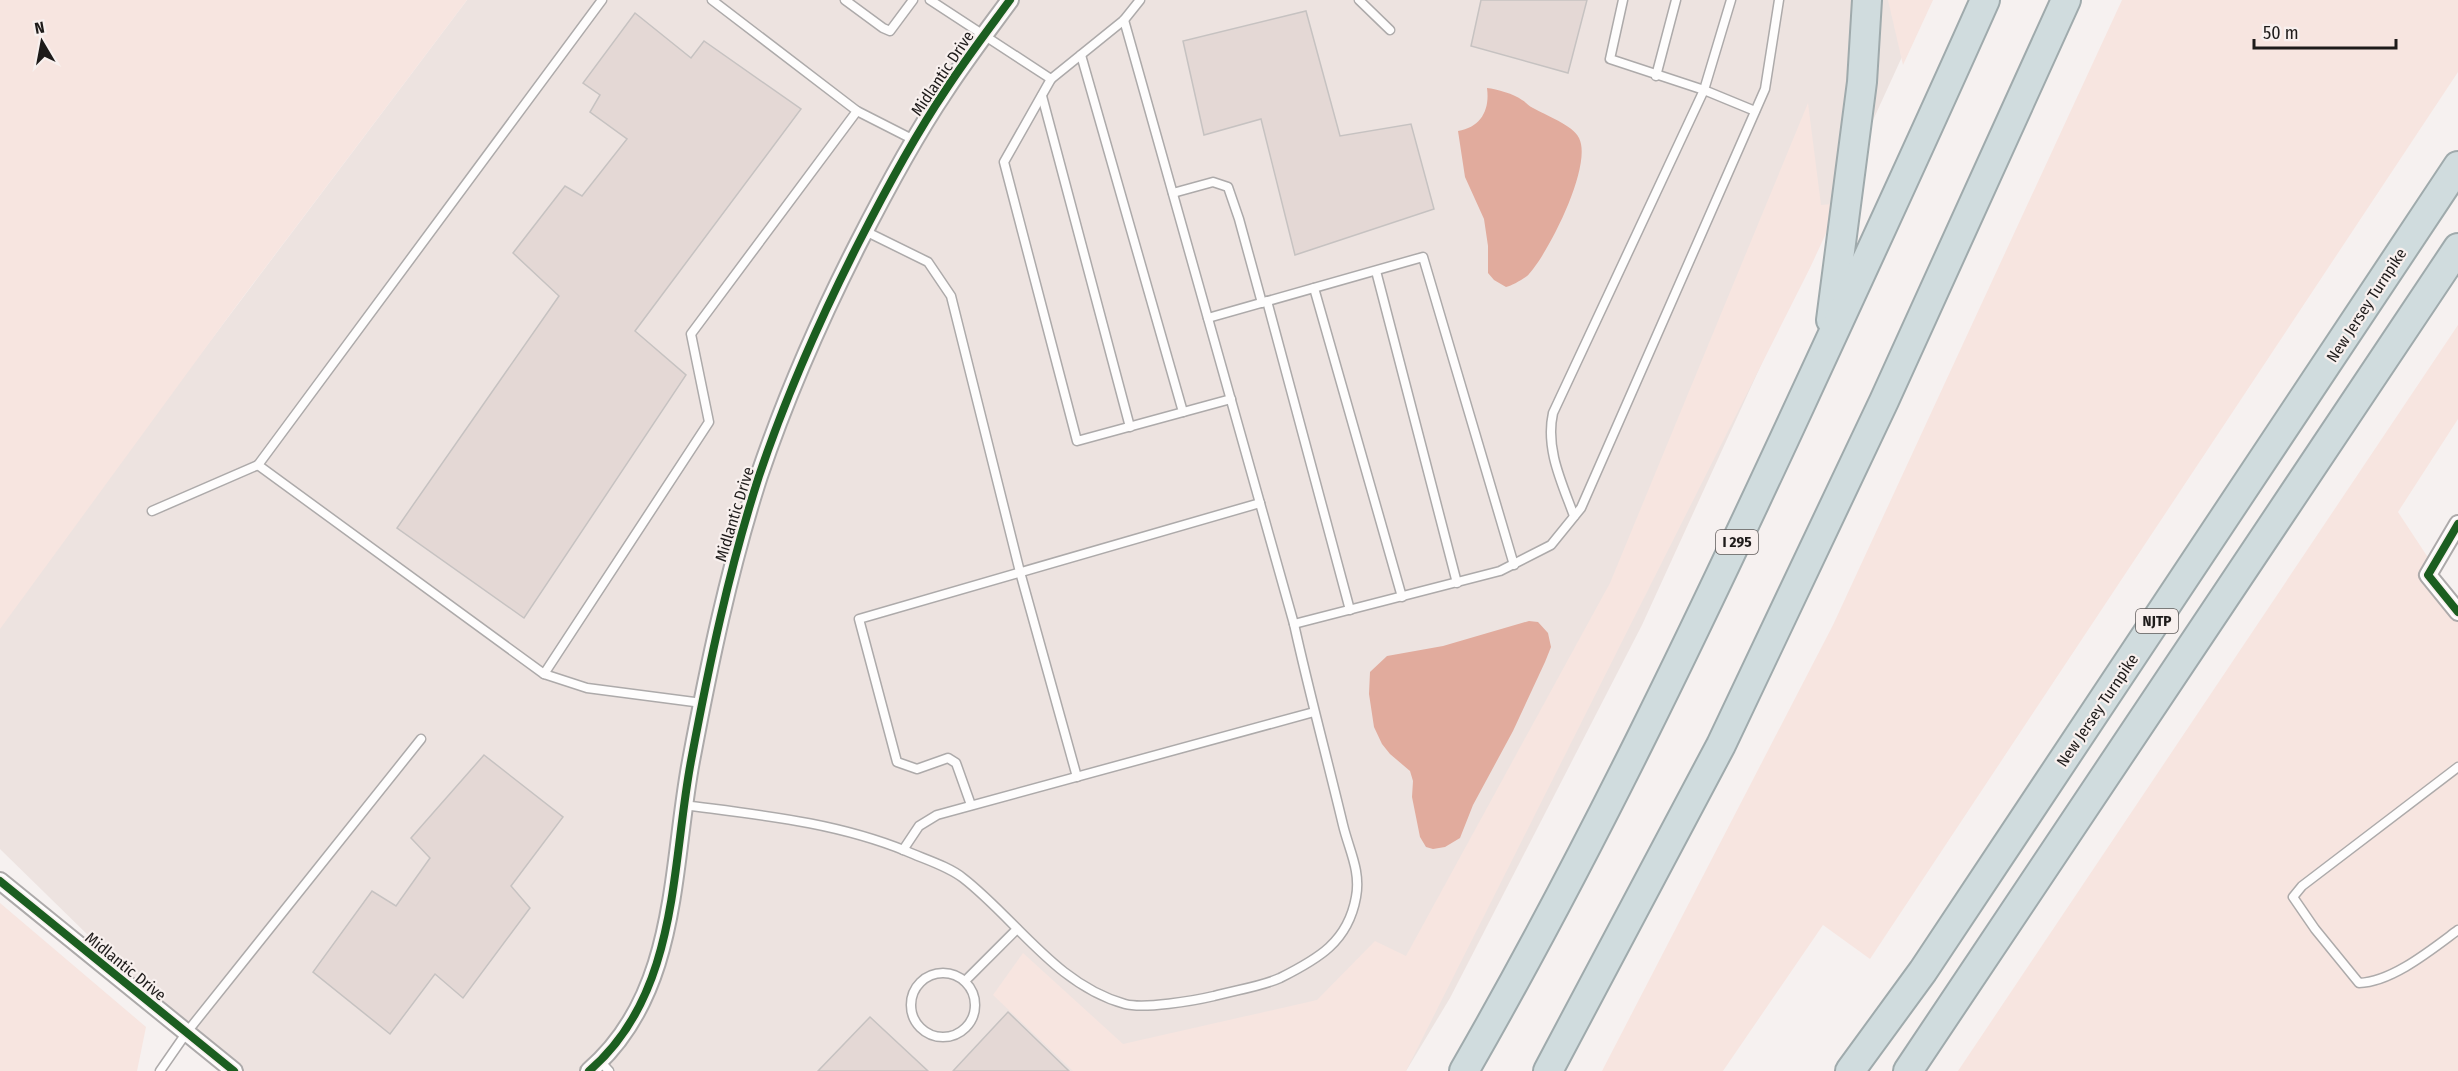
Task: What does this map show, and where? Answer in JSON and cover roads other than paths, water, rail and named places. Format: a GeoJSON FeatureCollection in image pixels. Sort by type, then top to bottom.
{"type":"FeatureCollection","features":[{"type":"Feature","properties":{"kind":"highway"},"geometry":{"type":"LineString","coordinates":[[1827,349],[1862,82],[1867,0]]}},
{"type":"Feature","properties":{"kind":"highway","name":"I 295"},"geometry":{"type":"LineString","coordinates":[[1464,1071],[1621,778],[1716,588],[1985,0]]}},
{"type":"Feature","properties":{"kind":"highway"},"geometry":{"type":"LineString","coordinates":[[1548,1071],[1721,745],[1880,411],[2066,0]]}},
{"type":"Feature","properties":{"kind":"highway","name":"New Jersey Turnpike"},"geometry":{"type":"LineString","coordinates":[[1850,1071],[1923,971],[2458,166]]}},
{"type":"Feature","properties":{"kind":"highway","name":"NJTP"},"geometry":{"type":"LineString","coordinates":[[1908,1071],[2458,248]]}},
{"type":"Feature","properties":{"kind":"street","name":"Midlantic Drive"},"geometry":{"type":"LineString","coordinates":[[600,1068],[641,1006],[659,959],[702,704],[735,559],[762,467],[803,361],[864,231],[914,140],[944,92],[1010,0]]}},
{"type":"Feature","properties":{"kind":"street"},"geometry":{"type":"LineString","coordinates":[[2458,524],[2428,575],[2458,612]]}},
{"type":"Feature","properties":{"kind":"street","name":"Midlantic Drive"},"geometry":{"type":"LineString","coordinates":[[0,881],[234,1071]]}},
{"type":"Feature","properties":{"kind":"lane"},"geometry":{"type":"LineString","coordinates":[[152,511],[258,465],[602,0]]}},
{"type":"Feature","properties":{"kind":"lane"},"geometry":{"type":"LineString","coordinates":[[712,0],[856,111],[914,140]]}},
{"type":"Feature","properties":{"kind":"lane"},"geometry":{"type":"LineString","coordinates":[[845,0],[890,31],[913,0]]}},
{"type":"Feature","properties":{"kind":"lane"},"geometry":{"type":"LineString","coordinates":[[930,0],[1051,79]]}},
{"type":"Feature","properties":{"kind":"lane"},"geometry":{"type":"LineString","coordinates":[[1140,0],[1124,20],[1051,79],[1004,162],[1077,441],[1231,399]]}},
{"type":"Feature","properties":{"kind":"lane"},"geometry":{"type":"LineString","coordinates":[[1359,0],[1390,30]]}},
{"type":"Feature","properties":{"kind":"lane"},"geometry":{"type":"LineString","coordinates":[[1623,0],[1610,59],[1704,90],[1755,111]]}},
{"type":"Feature","properties":{"kind":"lane"},"geometry":{"type":"LineString","coordinates":[[1656,76],[1676,0]]}},
{"type":"Feature","properties":{"kind":"lane"},"geometry":{"type":"LineString","coordinates":[[1574,516],[1556,467],[1549,430],[1553,413],[1704,90],[1731,0]]}},
{"type":"Feature","properties":{"kind":"lane"},"geometry":{"type":"LineString","coordinates":[[1294,624],[1500,571],[1551,545],[1581,508],[1765,89],[1779,0]]}},
{"type":"Feature","properties":{"kind":"lane"},"geometry":{"type":"LineString","coordinates":[[684,805],[822,824],[903,850],[961,876],[1061,969],[1093,991],[1127,1005],[1188,1002],[1275,980],[1324,953],[1341,937],[1356,897],[1357,874],[1314,712],[1294,624],[1124,20]]}},
{"type":"Feature","properties":{"kind":"lane"},"geometry":{"type":"LineString","coordinates":[[1081,55],[1183,412]]}},
{"type":"Feature","properties":{"kind":"lane"},"geometry":{"type":"LineString","coordinates":[[1042,96],[1130,427]]}},
{"type":"Feature","properties":{"kind":"lane"},"geometry":{"type":"LineString","coordinates":[[544,674],[709,422],[691,334],[856,111]]}},
{"type":"Feature","properties":{"kind":"lane"},"geometry":{"type":"LineString","coordinates":[[1173,193],[1213,182],[1228,187],[1264,302],[1350,610]]}},
{"type":"Feature","properties":{"kind":"lane"},"geometry":{"type":"LineString","coordinates":[[864,231],[928,262],[951,297],[1020,572],[1077,777]]}},
{"type":"Feature","properties":{"kind":"lane"},"geometry":{"type":"LineString","coordinates":[[1208,318],[1423,257],[1514,564]]}},
{"type":"Feature","properties":{"kind":"lane"},"geometry":{"type":"LineString","coordinates":[[1376,271],[1457,583]]}},
{"type":"Feature","properties":{"kind":"lane"},"geometry":{"type":"LineString","coordinates":[[1314,288],[1402,597]]}},
{"type":"Feature","properties":{"kind":"lane"},"geometry":{"type":"LineString","coordinates":[[258,465],[544,674],[587,687],[702,704]]}},
{"type":"Feature","properties":{"kind":"lane"},"geometry":{"type":"LineString","coordinates":[[971,805],[956,763],[948,758],[917,769],[897,762],[859,619],[1260,503]]}},
{"type":"Feature","properties":{"kind":"lane"},"geometry":{"type":"LineString","coordinates":[[903,850],[916,830],[929,818],[1314,712]]}},
{"type":"Feature","properties":{"kind":"lane"},"geometry":{"type":"LineString","coordinates":[[160,1071],[187,1032],[421,740]]}},
{"type":"Feature","properties":{"kind":"lane"},"geometry":{"type":"LineString","coordinates":[[2458,767],[2302,886],[2293,897],[2315,929],[2359,983],[2371,983],[2383,979],[2432,950],[2458,930]]}},
{"type":"Feature","properties":{"kind":"lane"},"geometry":{"type":"LineString","coordinates":[[964,981],[1017,929]]}},
{"type":"Feature","properties":{"kind":"lane"},"geometry":{"type":"LineString","coordinates":[[945,973],[964,981],[971,989],[975,999],[975,1009],[966,1028],[957,1034],[947,1036],[927,1032],[913,1016],[911,1005],[918,986],[925,978],[935,974],[945,973]]}}]}
